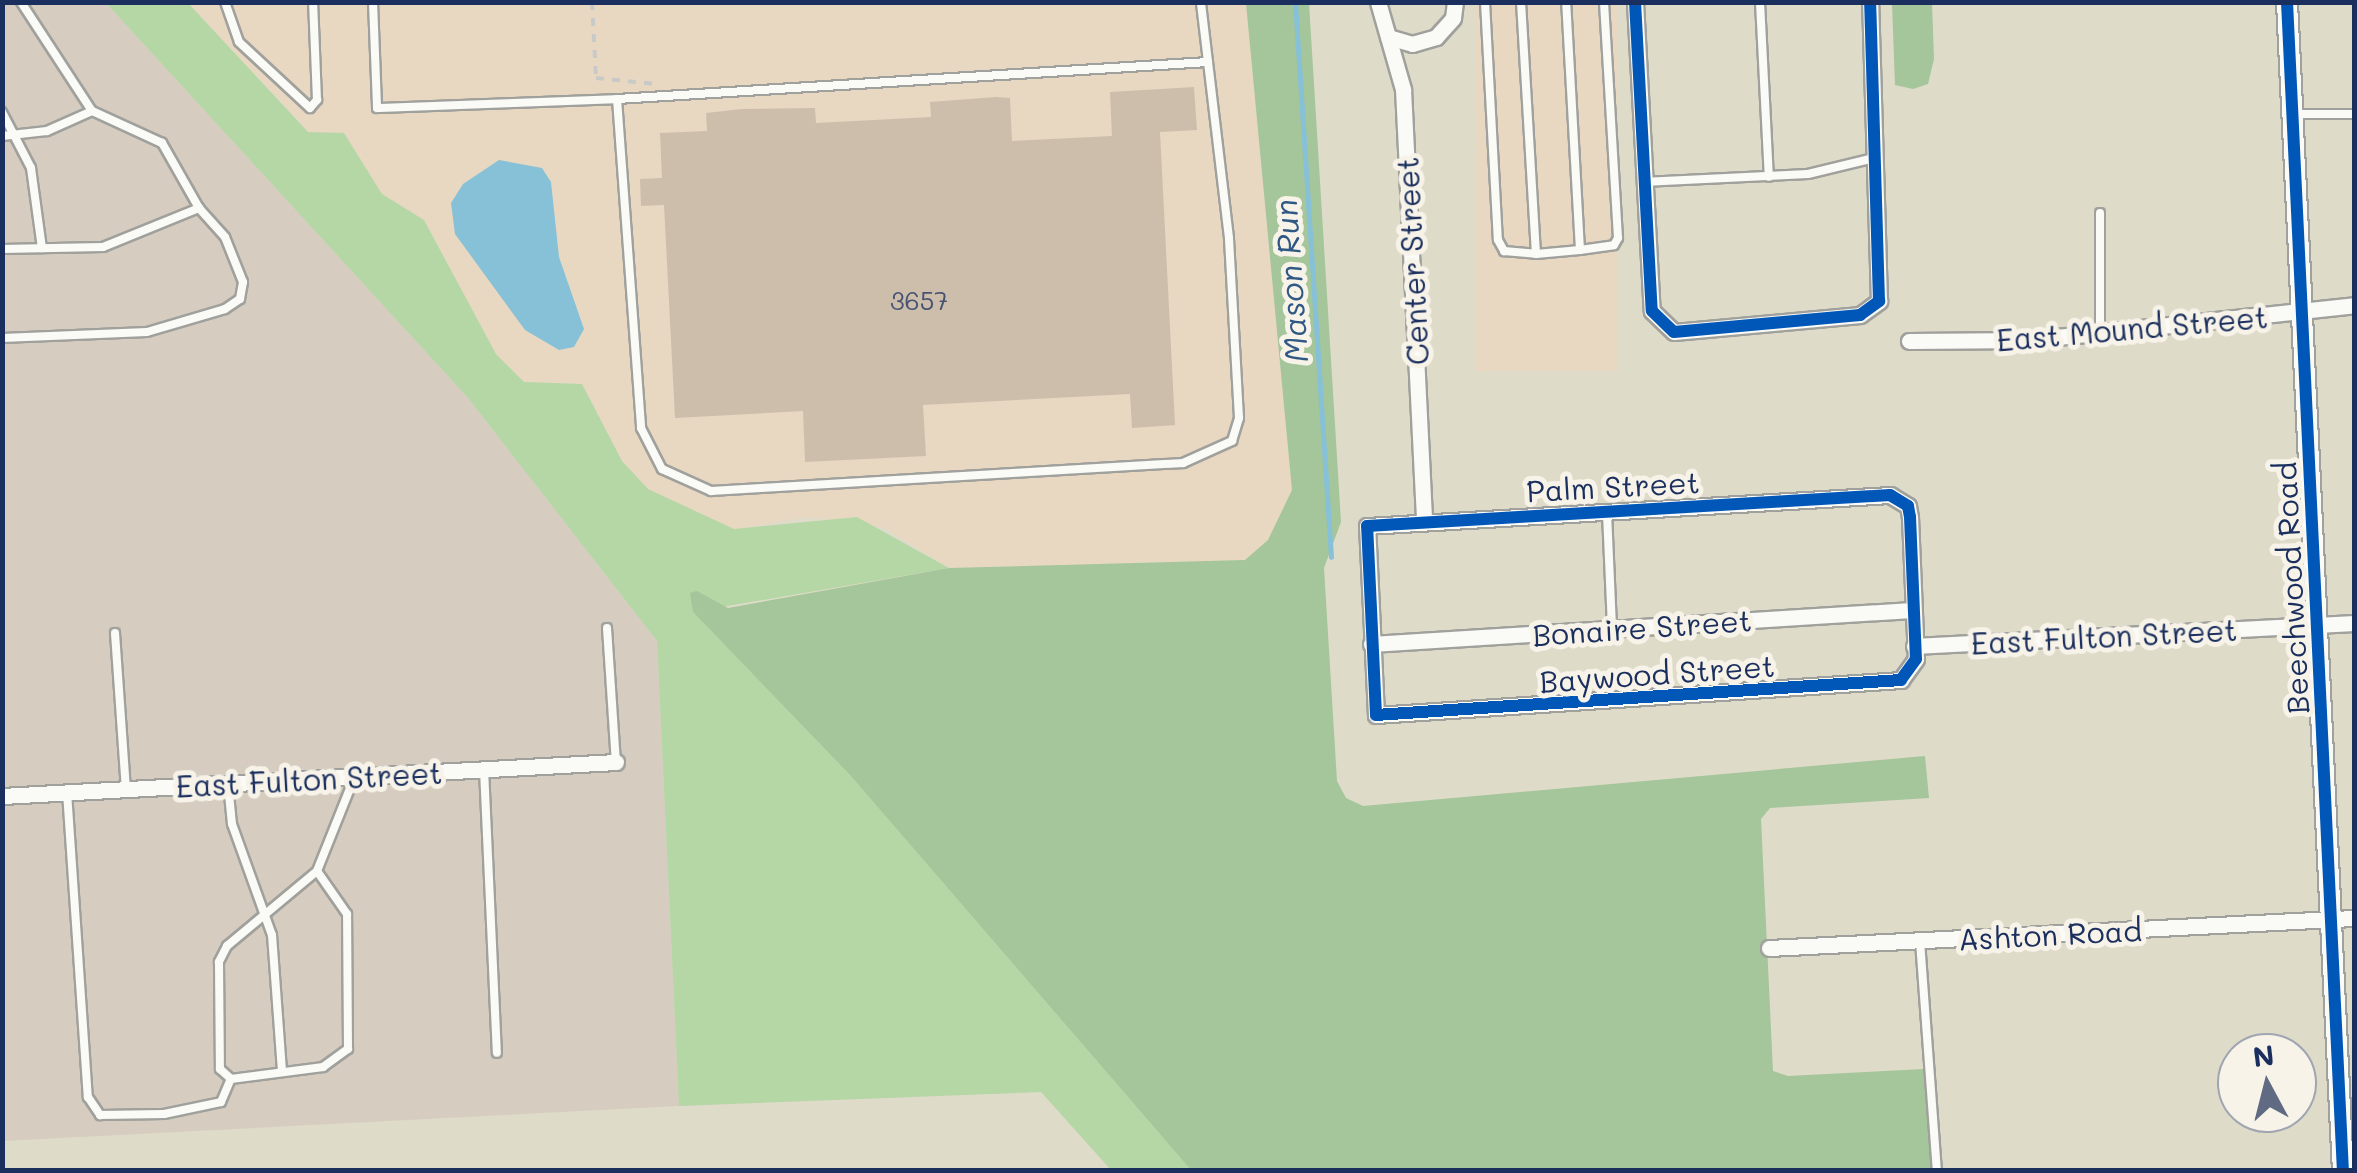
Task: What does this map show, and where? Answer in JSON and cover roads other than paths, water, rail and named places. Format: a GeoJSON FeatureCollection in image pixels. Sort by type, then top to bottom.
{"type":"FeatureCollection","features":[{"type":"Feature","properties":{"kind":"street","name":"Center Street"},"geometry":{"type":"LineString","coordinates":[[1378,2],[1403,90],[1424,522]]}},
{"type":"Feature","properties":{"kind":"street"},"geometry":{"type":"LineString","coordinates":[[1388,37],[1412,44],[1436,37],[1452,18],[1455,2]]}},
{"type":"Feature","properties":{"kind":"street"},"geometry":{"type":"LineString","coordinates":[[1635,2],[1652,311],[1660,325],[1674,332],[1860,315],[1871,310],[1882,289],[1870,2]]}},
{"type":"Feature","properties":{"kind":"street","name":"Beechwood Road"},"geometry":{"type":"LineString","coordinates":[[2287,2],[2343,1170]]}},
{"type":"Feature","properties":{"kind":"street","name":"East Mound Street"},"geometry":{"type":"LineString","coordinates":[[1909,341],[2100,334],[2354,306]]}},
{"type":"Feature","properties":{"kind":"street","name":"Palm Street"},"geometry":{"type":"LineString","coordinates":[[1376,715],[1367,526],[1900,498],[1910,517],[1914,646]]}},
{"type":"Feature","properties":{"kind":"street","name":"Bonaire Street"},"geometry":{"type":"LineString","coordinates":[[1371,644],[1912,610]]}},
{"type":"Feature","properties":{"kind":"street","name":"East Fulton Street"},"geometry":{"type":"LineString","coordinates":[[1914,646],[2354,624]]}},
{"type":"Feature","properties":{"kind":"street","name":"Baywood Street"},"geometry":{"type":"LineString","coordinates":[[1376,715],[1888,683],[1911,672],[1914,646]]}},
{"type":"Feature","properties":{"kind":"street","name":"East Fulton Street"},"geometry":{"type":"LineString","coordinates":[[2,796],[616,762]]}},
{"type":"Feature","properties":{"kind":"street","name":"Ashton Road"},"geometry":{"type":"LineString","coordinates":[[1768,948],[2354,918]]}},
{"type":"Feature","properties":{"kind":"lane"},"geometry":{"type":"LineString","coordinates":[[2,338],[121,336],[225,310],[240,299],[243,282],[224,237],[199,208],[162,142],[92,111],[20,2]]}},
{"type":"Feature","properties":{"kind":"lane"},"geometry":{"type":"LineString","coordinates":[[225,2],[239,42],[310,108],[318,100],[313,2]]}},
{"type":"Feature","properties":{"kind":"lane"},"geometry":{"type":"LineString","coordinates":[[373,2],[378,108],[658,97],[1208,62]]}},
{"type":"Feature","properties":{"kind":"lane"},"geometry":{"type":"LineString","coordinates":[[617,99],[641,428],[662,469],[711,491],[1134,468],[1211,454],[1232,440],[1239,418],[1228,238],[1201,2]]}},
{"type":"Feature","properties":{"kind":"lane"},"geometry":{"type":"LineString","coordinates":[[1485,2],[1498,240],[1504,251],[1536,254],[1614,245],[1618,238],[1604,2]]}},
{"type":"Feature","properties":{"kind":"lane"},"geometry":{"type":"LineString","coordinates":[[1522,2],[1536,254]]}},
{"type":"Feature","properties":{"kind":"lane"},"geometry":{"type":"LineString","coordinates":[[1566,2],[1580,250]]}},
{"type":"Feature","properties":{"kind":"lane"},"geometry":{"type":"LineString","coordinates":[[1760,2],[1769,178]]}},
{"type":"Feature","properties":{"kind":"lane"},"geometry":{"type":"LineString","coordinates":[[6,136],[47,131],[92,111]]}},
{"type":"Feature","properties":{"kind":"lane"},"geometry":{"type":"LineString","coordinates":[[2,112],[6,136],[31,168],[42,248]]}},
{"type":"Feature","properties":{"kind":"lane"},"geometry":{"type":"LineString","coordinates":[[2292,114],[2354,114]]}},
{"type":"Feature","properties":{"kind":"lane"},"geometry":{"type":"LineString","coordinates":[[1643,182],[1769,178],[1874,158]]}},
{"type":"Feature","properties":{"kind":"lane"},"geometry":{"type":"LineString","coordinates":[[2,249],[103,247],[199,208]]}},
{"type":"Feature","properties":{"kind":"lane"},"geometry":{"type":"LineString","coordinates":[[2100,213],[2100,334]]}},
{"type":"Feature","properties":{"kind":"lane"},"geometry":{"type":"LineString","coordinates":[[1607,512],[1612,628]]}},
{"type":"Feature","properties":{"kind":"lane"},"geometry":{"type":"LineString","coordinates":[[607,628],[616,762]]}},
{"type":"Feature","properties":{"kind":"lane"},"geometry":{"type":"LineString","coordinates":[[116,632],[126,789]]}},
{"type":"Feature","properties":{"kind":"lane"},"geometry":{"type":"LineString","coordinates":[[484,769],[497,1053]]}},
{"type":"Feature","properties":{"kind":"lane"},"geometry":{"type":"LineString","coordinates":[[317,871],[347,914],[348,1049],[323,1067],[231,1079],[220,1070],[219,962],[228,946],[317,871],[355,776]]}},
{"type":"Feature","properties":{"kind":"lane"},"geometry":{"type":"LineString","coordinates":[[228,784],[232,824],[275,952],[282,1072]]}},
{"type":"Feature","properties":{"kind":"lane"},"geometry":{"type":"LineString","coordinates":[[67,792],[88,1098],[100,1116],[164,1114],[221,1102],[231,1079]]}},
{"type":"Feature","properties":{"kind":"lane"},"geometry":{"type":"LineString","coordinates":[[1920,941],[1937,1170]]}},
{"type":"Feature","properties":{"kind":"water"},"geometry":{"type":"Polygon","coordinates":[[[499,160],[542,168],[551,182],[559,257],[584,329],[574,347],[559,350],[525,330],[455,234],[451,203],[463,184],[499,160]]]}},
{"type":"Feature","properties":{"kind":"waterway","name":"Mason Run"},"geometry":{"type":"LineString","coordinates":[[1295,2],[1331,557]]}}]}
